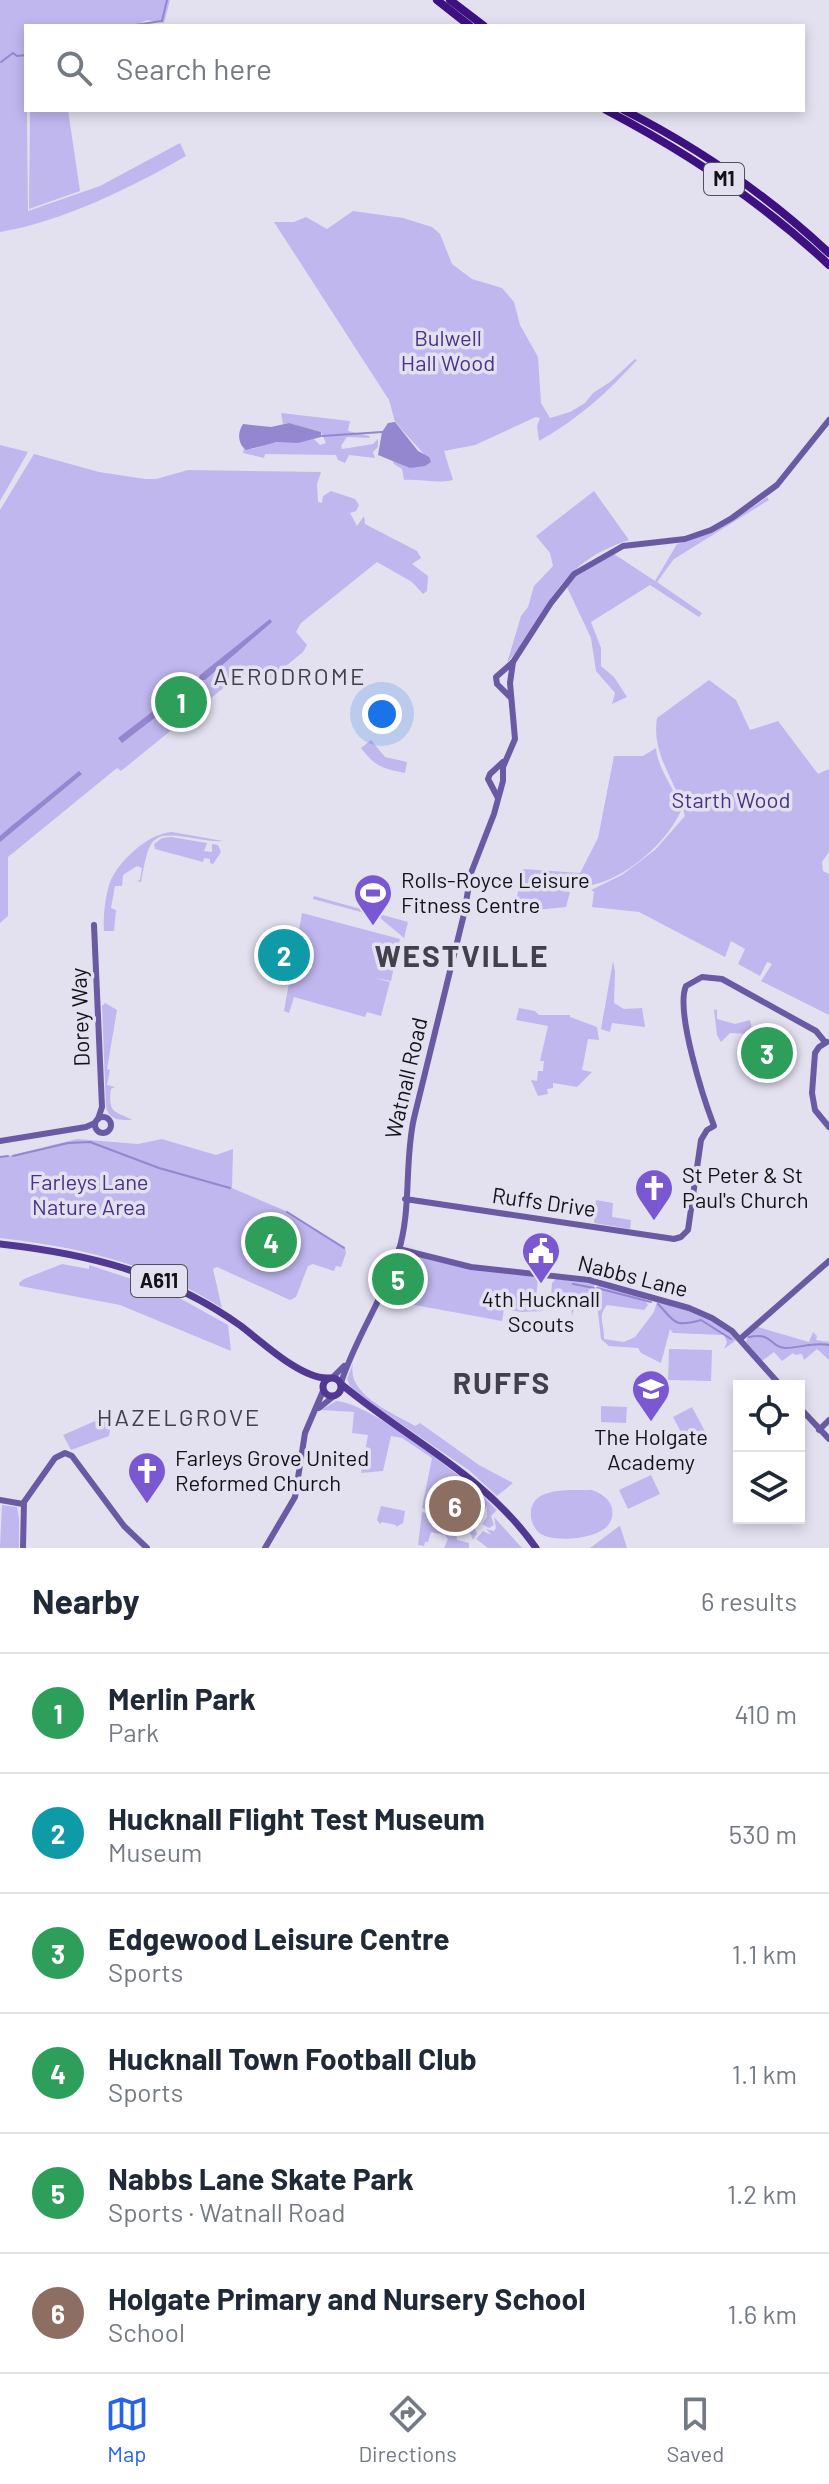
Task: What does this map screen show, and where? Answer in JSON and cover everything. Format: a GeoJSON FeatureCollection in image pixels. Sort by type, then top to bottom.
{"type":"FeatureCollection","features":[{"type":"Feature","properties":{"kind":"highway"},"geometry":{"type":"LineString","coordinates":[[437,0],[467,24]]}},
{"type":"Feature","properties":{"kind":"highway"},"geometry":{"type":"LineString","coordinates":[[450,0],[481,24]]}},
{"type":"Feature","properties":{"kind":"highway","name":"M1"},"geometry":{"type":"LineString","coordinates":[[610,112],[684,153],[735,186],[829,265]]}},
{"type":"Feature","properties":{"kind":"highway","name":"M1"},"geometry":{"type":"LineString","coordinates":[[627,112],[726,170],[829,253]]}},
{"type":"Feature","properties":{"kind":"main road","name":"A611"},"geometry":{"type":"LineString","coordinates":[[0,1244],[73,1254],[149,1276],[222,1313],[297,1367],[323,1390]]}},
{"type":"Feature","properties":{"kind":"main road","name":"A611"},"geometry":{"type":"LineString","coordinates":[[297,1367],[318,1378],[331,1378]]}},
{"type":"Feature","properties":{"kind":"main road"},"geometry":{"type":"LineString","coordinates":[[361,1402],[327,1395],[323,1383],[331,1378],[341,1384],[361,1402],[469,1476],[497,1502],[536,1548]]}},
{"type":"Feature","properties":{"kind":"main road"},"geometry":{"type":"LineString","coordinates":[[335,1396],[341,1391],[341,1384]]}},
{"type":"Feature","properties":{"kind":"street"},"geometry":{"type":"LineString","coordinates":[[511,699],[496,679],[520,653],[551,603],[574,574],[623,546],[685,539],[732,518],[777,485],[829,420]]}},
{"type":"Feature","properties":{"kind":"street","name":"Watnall Road"},"geometry":{"type":"LineString","coordinates":[[341,1384],[347,1363],[399,1249],[408,1148],[414,1118],[464,914],[471,873],[494,814],[505,761],[516,732],[510,681],[513,662]]}},
{"type":"Feature","properties":{"kind":"street"},"geometry":{"type":"LineString","coordinates":[[500,673],[508,674],[510,681],[506,687],[500,687]]}},
{"type":"Feature","properties":{"kind":"street"},"geometry":{"type":"LineString","coordinates":[[498,798],[488,779],[505,761]]}},
{"type":"Feature","properties":{"kind":"street"},"geometry":{"type":"LineString","coordinates":[[492,772],[499,772],[502,779],[492,786]]}},
{"type":"Feature","properties":{"kind":"street","name":"Dorey Way"},"geometry":{"type":"LineString","coordinates":[[94,925],[102,1107],[108,1119]]}},
{"type":"Feature","properties":{"kind":"street","name":"Ruffs Drive"},"geometry":{"type":"LineString","coordinates":[[405,1199],[678,1239],[688,1230],[701,1140],[707,1130],[714,1126],[700,1090],[684,1016],[683,994],[691,981],[702,977],[722,979],[811,1028],[827,1042]]}},
{"type":"Feature","properties":{"kind":"street"},"geometry":{"type":"LineString","coordinates":[[827,1042],[815,1053],[812,1093],[815,1110],[829,1127]]}},
{"type":"Feature","properties":{"kind":"street","name":"Dorey Way"},"geometry":{"type":"LineString","coordinates":[[96,1121],[102,1107]]}},
{"type":"Feature","properties":{"kind":"street"},"geometry":{"type":"LineString","coordinates":[[0,1141],[86,1127],[108,1119],[110,1128],[107,1132],[99,1132],[86,1127]]}},
{"type":"Feature","properties":{"kind":"street"},"geometry":{"type":"LineString","coordinates":[[96,1121],[99,1132]]}},
{"type":"Feature","properties":{"kind":"street","name":"Nabbs Lane"},"geometry":{"type":"LineString","coordinates":[[399,1249],[471,1267],[600,1283],[697,1311],[726,1327],[740,1339],[776,1380]]}},
{"type":"Feature","properties":{"kind":"street"},"geometry":{"type":"LineString","coordinates":[[740,1339],[829,1261]]}},
{"type":"Feature","properties":{"kind":"street","name":"Watnall Road"},"geometry":{"type":"LineString","coordinates":[[331,1378],[347,1363]]}},
{"type":"Feature","properties":{"kind":"street"},"geometry":{"type":"LineString","coordinates":[[265,1548],[295,1497],[305,1433],[323,1390]]}},
{"type":"Feature","properties":{"kind":"street"},"geometry":{"type":"LineString","coordinates":[[317,1410],[335,1396]]}},
{"type":"Feature","properties":{"kind":"street"},"geometry":{"type":"LineString","coordinates":[[805,1414],[829,1439]]}},
{"type":"Feature","properties":{"kind":"street"},"geometry":{"type":"LineString","coordinates":[[819,1430],[829,1420]]}},
{"type":"Feature","properties":{"kind":"street"},"geometry":{"type":"LineString","coordinates":[[23,1548],[23,1504],[55,1458],[65,1453],[72,1456],[124,1526],[147,1548]]}},
{"type":"Feature","properties":{"kind":"street"},"geometry":{"type":"LineString","coordinates":[[0,1500],[23,1504]]}},
{"type":"Feature","properties":{"kind":"green space"},"geometry":{"type":"Polygon","coordinates":[[[0,0],[170,0],[164,23],[147,20],[138,24],[24,24],[28,211],[100,186],[180,143],[186,156],[143,180],[72,212],[0,232],[0,0]]]}},
{"type":"Feature","properties":{"kind":"green space"},"geometry":{"type":"Polygon","coordinates":[[[30,112],[68,112],[80,191],[29,209],[30,112]]]}},
{"type":"Feature","properties":{"kind":"green space","name":"Bulwell Hall Wood"},"geometry":{"type":"Polygon","coordinates":[[[353,211],[403,218],[432,227],[440,234],[452,264],[472,279],[502,288],[514,302],[520,325],[538,357],[541,403],[550,418],[585,403],[593,393],[637,360],[591,405],[539,441],[537,426],[540,418],[536,417],[475,445],[444,451],[453,480],[404,480],[402,469],[391,458],[410,468],[431,462],[395,422],[389,400],[274,222],[294,222],[306,217],[327,229],[353,211]]]}},
{"type":"Feature","properties":{"kind":"green space"},"geometry":{"type":"Polygon","coordinates":[[[281,413],[350,421],[348,431],[370,436],[347,437],[342,449],[373,444],[378,439],[378,447],[373,452],[375,458],[349,455],[345,463],[338,460],[336,455],[265,454],[264,458],[243,453],[244,448],[253,449],[279,442],[314,439],[320,445],[326,443],[321,432],[283,424],[281,413]]]}},
{"type":"Feature","properties":{"kind":"green space"},"geometry":{"type":"Polygon","coordinates":[[[0,445],[28,452],[0,501],[0,445]]]}},
{"type":"Feature","properties":{"kind":"green space"},"geometry":{"type":"Polygon","coordinates":[[[34,454],[99,472],[145,479],[188,470],[321,472],[317,484],[318,502],[322,503],[323,496],[331,491],[355,499],[359,505],[356,511],[350,513],[357,526],[364,516],[365,524],[417,551],[421,558],[412,564],[428,576],[427,591],[423,594],[412,582],[377,562],[301,623],[296,632],[307,645],[303,652],[258,689],[243,672],[121,771],[117,768],[8,857],[8,916],[0,923],[0,510],[34,454]]]}},
{"type":"Feature","properties":{"kind":"green space"},"geometry":{"type":"Polygon","coordinates":[[[594,491],[629,540],[603,551],[569,576],[507,663],[534,586],[553,566],[550,553],[536,536],[594,491]]]}},
{"type":"Feature","properties":{"kind":"green space"},"geometry":{"type":"Polygon","coordinates":[[[767,497],[769,500],[674,559],[657,582],[702,613],[699,617],[650,585],[591,622],[601,648],[601,666],[614,677],[627,697],[612,704],[615,693],[596,671],[591,638],[566,585],[614,554],[655,581],[677,544],[724,525],[767,497]]]}},
{"type":"Feature","properties":{"kind":"green space","name":"Starth Wood"},"geometry":{"type":"Polygon","coordinates":[[[709,680],[736,700],[750,730],[778,721],[818,774],[829,769],[829,852],[822,862],[823,871],[829,874],[829,1015],[761,981],[772,964],[767,962],[760,976],[738,964],[745,949],[731,941],[725,957],[639,912],[592,907],[594,892],[591,890],[622,875],[655,850],[685,816],[661,756],[656,732],[657,718],[709,680]]]}},
{"type":"Feature","properties":{"kind":"green space"},"geometry":{"type":"Polygon","coordinates":[[[371,740],[385,757],[407,762],[405,773],[375,763],[361,748],[371,740]]]}},
{"type":"Feature","properties":{"kind":"green space"},"geometry":{"type":"Polygon","coordinates":[[[656,748],[681,811],[662,839],[636,864],[605,881],[574,887],[573,882],[566,880],[563,890],[570,892],[566,907],[536,910],[515,906],[523,869],[580,873],[598,838],[614,756],[643,756],[656,748]]]}},
{"type":"Feature","properties":{"kind":"green space"},"geometry":{"type":"Polygon","coordinates":[[[172,832],[223,841],[182,836],[154,840],[141,882],[137,881],[140,880],[142,868],[137,866],[123,875],[122,886],[115,886],[111,908],[116,910],[114,931],[104,931],[108,890],[118,868],[143,843],[172,832]]]}},
{"type":"Feature","properties":{"kind":"green space"},"geometry":{"type":"Polygon","coordinates":[[[162,838],[207,843],[204,851],[212,852],[212,844],[218,845],[221,852],[213,864],[210,859],[204,858],[203,862],[155,849],[154,844],[162,838]]]}},
{"type":"Feature","properties":{"kind":"green space"},"geometry":{"type":"Polygon","coordinates":[[[314,896],[408,922],[404,938],[379,917],[313,899],[314,896]]]}},
{"type":"Feature","properties":{"kind":"green space"},"geometry":{"type":"Polygon","coordinates":[[[302,913],[400,939],[391,981],[375,978],[390,982],[381,1016],[367,1012],[365,1017],[294,997],[289,1013],[284,1011],[290,977],[284,976],[286,965],[293,964],[302,913]]]}},
{"type":"Feature","properties":{"kind":"green space"},"geometry":{"type":"Polygon","coordinates":[[[613,961],[614,1003],[624,1009],[642,1008],[645,1027],[612,1023],[610,1032],[601,1029],[613,961]]]}},
{"type":"Feature","properties":{"kind":"green space"},"geometry":{"type":"Polygon","coordinates":[[[105,1003],[117,1010],[107,1069],[110,1070],[107,1085],[115,1087],[111,1089],[110,1104],[114,1111],[132,1120],[113,1117],[106,1107],[102,1006],[105,1003]]]}},
{"type":"Feature","properties":{"kind":"green space"},"geometry":{"type":"Polygon","coordinates":[[[519,1008],[535,1011],[539,1015],[570,1015],[597,1027],[599,1040],[588,1039],[582,1070],[592,1072],[577,1087],[553,1083],[553,1088],[547,1089],[548,1094],[538,1096],[531,1080],[537,1081],[538,1071],[543,1071],[544,1061],[540,1061],[548,1026],[516,1020],[519,1008]]]}},
{"type":"Feature","properties":{"kind":"green space"},"geometry":{"type":"Polygon","coordinates":[[[714,1009],[717,1010],[717,1019],[735,1024],[750,1020],[753,1034],[730,1033],[721,1042],[717,1035],[714,1009]]]}},
{"type":"Feature","properties":{"kind":"green space","name":"Farleys Lane Nature Area"},"geometry":{"type":"Polygon","coordinates":[[[77,1139],[138,1144],[162,1139],[216,1155],[233,1149],[232,1188],[288,1212],[345,1247],[341,1267],[336,1266],[334,1271],[313,1264],[308,1266],[296,1297],[290,1300],[217,1267],[213,1269],[222,1308],[170,1280],[115,1260],[0,1238],[0,1158],[77,1139]]]}},
{"type":"Feature","properties":{"kind":"green space"},"geometry":{"type":"Polygon","coordinates":[[[596,1200],[613,1203],[612,1217],[631,1220],[630,1229],[594,1223],[596,1200]]]}},
{"type":"Feature","properties":{"kind":"green space"},"geometry":{"type":"Polygon","coordinates":[[[408,1254],[538,1277],[536,1300],[545,1301],[543,1311],[504,1309],[502,1321],[382,1299],[408,1254]]]}},
{"type":"Feature","properties":{"kind":"green space"},"geometry":{"type":"Polygon","coordinates":[[[62,1264],[89,1269],[89,1265],[165,1290],[228,1325],[231,1351],[120,1305],[20,1286],[24,1279],[62,1264]]]}},
{"type":"Feature","properties":{"kind":"green space"},"geometry":{"type":"Polygon","coordinates":[[[556,1279],[594,1284],[594,1310],[574,1309],[572,1316],[571,1303],[562,1302],[550,1308],[552,1283],[556,1279]]]}},
{"type":"Feature","properties":{"kind":"green space"},"geometry":{"type":"Polygon","coordinates":[[[598,1285],[644,1298],[648,1305],[644,1310],[607,1305],[602,1317],[604,1339],[624,1342],[635,1337],[654,1312],[657,1302],[711,1319],[736,1340],[724,1349],[727,1342],[724,1335],[673,1333],[670,1329],[661,1363],[641,1353],[638,1348],[609,1346],[601,1339],[598,1285]]]}},
{"type":"Feature","properties":{"kind":"green space"},"geometry":{"type":"Polygon","coordinates":[[[758,1327],[809,1342],[813,1332],[816,1340],[829,1342],[829,1360],[817,1349],[804,1360],[802,1354],[793,1353],[782,1361],[774,1352],[762,1361],[746,1342],[758,1327]]]}},
{"type":"Feature","properties":{"kind":"green space"},"geometry":{"type":"Polygon","coordinates":[[[669,1349],[712,1350],[711,1381],[668,1380],[669,1349]]]}},
{"type":"Feature","properties":{"kind":"green space"},"geometry":{"type":"Polygon","coordinates":[[[353,1363],[356,1384],[373,1401],[415,1426],[420,1423],[479,1465],[513,1483],[497,1496],[470,1471],[360,1396],[347,1379],[353,1363]]]}},
{"type":"Feature","properties":{"kind":"green space"},"geometry":{"type":"Polygon","coordinates":[[[336,1401],[373,1415],[444,1464],[497,1510],[491,1516],[494,1525],[489,1528],[482,1524],[487,1517],[487,1506],[480,1517],[477,1516],[480,1513],[478,1509],[470,1512],[470,1518],[422,1508],[432,1458],[402,1438],[391,1436],[383,1471],[361,1473],[368,1435],[352,1433],[354,1412],[321,1410],[336,1401]]]}},
{"type":"Feature","properties":{"kind":"green space"},"geometry":{"type":"Polygon","coordinates":[[[601,1406],[627,1407],[626,1423],[601,1422],[601,1406]]]}},
{"type":"Feature","properties":{"kind":"green space"},"geometry":{"type":"Polygon","coordinates":[[[692,1407],[708,1437],[689,1447],[673,1417],[692,1407]]]}},
{"type":"Feature","properties":{"kind":"green space"},"geometry":{"type":"Polygon","coordinates":[[[102,1418],[111,1421],[109,1436],[71,1450],[63,1435],[102,1418]]]}},
{"type":"Feature","properties":{"kind":"green space"},"geometry":{"type":"Polygon","coordinates":[[[651,1475],[660,1494],[628,1509],[619,1490],[651,1475]]]}},
{"type":"Feature","properties":{"kind":"green space"},"geometry":{"type":"Polygon","coordinates":[[[592,1490],[604,1497],[612,1507],[609,1524],[602,1530],[583,1537],[562,1539],[545,1536],[535,1528],[531,1517],[536,1499],[553,1492],[592,1490]]]}},
{"type":"Feature","properties":{"kind":"green space"},"geometry":{"type":"Polygon","coordinates":[[[2,1505],[17,1507],[19,1548],[0,1548],[2,1505]]]}},
{"type":"Feature","properties":{"kind":"green space"},"geometry":{"type":"Polygon","coordinates":[[[381,1506],[405,1511],[403,1523],[396,1527],[380,1524],[377,1520],[381,1506]]]}},
{"type":"Feature","properties":{"kind":"green space"},"geometry":{"type":"Polygon","coordinates":[[[422,1512],[473,1524],[477,1534],[473,1540],[467,1524],[461,1532],[456,1531],[457,1540],[469,1543],[469,1548],[444,1548],[448,1539],[445,1535],[431,1532],[424,1546],[418,1545],[422,1512]]]}},
{"type":"Feature","properties":{"kind":"green space"},"geometry":{"type":"Polygon","coordinates":[[[494,1517],[522,1548],[488,1548],[476,1539],[483,1531],[492,1535],[486,1529],[494,1531],[496,1528],[494,1517]]]}},
{"type":"Feature","properties":{"kind":"green space"},"geometry":{"type":"Polygon","coordinates":[[[618,1527],[627,1548],[590,1548],[618,1527]]]}},
{"type":"Feature","properties":{"kind":"shaded area"},"geometry":{"type":"Polygon","coordinates":[[[395,422],[431,462],[410,468],[378,455],[382,432],[388,423],[395,422]]]}},
{"type":"Feature","properties":{"kind":"shaded area"},"geometry":{"type":"Polygon","coordinates":[[[289,423],[321,432],[321,437],[298,443],[277,442],[246,450],[240,442],[243,424],[271,427],[289,423]]]}},
{"type":"Feature","properties":{"kind":"shaded area"},"geometry":{"type":"Polygon","coordinates":[[[270,619],[272,622],[205,680],[198,680],[200,675],[270,619]]]}},
{"type":"Feature","properties":{"kind":"shaded area"},"geometry":{"type":"Polygon","coordinates":[[[195,682],[195,687],[122,743],[118,738],[195,682]]]}},
{"type":"Feature","properties":{"kind":"shaded area"},"geometry":{"type":"Polygon","coordinates":[[[79,771],[82,774],[0,842],[0,836],[79,771]]]}},
{"type":"Feature","properties":{"kind":"waterway"},"geometry":{"type":"LineString","coordinates":[[142,24],[162,21],[167,0]]}},
{"type":"Feature","properties":{"kind":"waterway"},"geometry":{"type":"LineString","coordinates":[[1,62],[13,53],[24,55]]}},
{"type":"Feature","properties":{"kind":"waterway"},"geometry":{"type":"LineString","coordinates":[[322,436],[382,432]]}},
{"type":"Feature","properties":{"kind":"waterway"},"geometry":{"type":"LineString","coordinates":[[13,1156],[68,1143],[90,1142],[159,1168],[230,1188]]}},
{"type":"Feature","properties":{"kind":"waterway"},"geometry":{"type":"LineString","coordinates":[[0,1157],[8,1156]]}},
{"type":"Feature","properties":{"kind":"waterway"},"geometry":{"type":"LineString","coordinates":[[287,1212],[344,1248]]}},
{"type":"Feature","properties":{"kind":"waterway"},"geometry":{"type":"LineString","coordinates":[[573,1284],[594,1288]]}},
{"type":"Feature","properties":{"kind":"waterway"},"geometry":{"type":"LineString","coordinates":[[597,1288],[651,1302]]}},
{"type":"Feature","properties":{"kind":"waterway"},"geometry":{"type":"LineString","coordinates":[[658,1304],[671,1319],[679,1323],[701,1320],[731,1339]]}},
{"type":"Feature","properties":{"kind":"waterway"},"geometry":{"type":"LineString","coordinates":[[749,1337],[763,1336],[785,1348],[829,1345]]}},
{"type":"Feature","properties":{"kind":"place","name":"Merlin Park"},"geometry":{"type":"Point","coordinates":[181,702]}},
{"type":"Feature","properties":{"kind":"place","name":"Rolls-Royce Leisure Fitness Centre"},"geometry":{"type":"Point","coordinates":[373,927]}},
{"type":"Feature","properties":{"kind":"place","name":"Hucknall Flight Test Museum"},"geometry":{"type":"Point","coordinates":[284,955]}},
{"type":"Feature","properties":{"kind":"place","name":"Edgewood Leisure Centre"},"geometry":{"type":"Point","coordinates":[767,1053]}},
{"type":"Feature","properties":{"kind":"place","name":"St Peter & St Paul's Church"},"geometry":{"type":"Point","coordinates":[654,1222]}},
{"type":"Feature","properties":{"kind":"place","name":"Hucknall Town Football Club"},"geometry":{"type":"Point","coordinates":[271,1242]}},
{"type":"Feature","properties":{"kind":"place","name":"Nabbs Lane Skate Park"},"geometry":{"type":"Point","coordinates":[398,1279]}},
{"type":"Feature","properties":{"kind":"place","name":"4th Hucknall Scouts"},"geometry":{"type":"Point","coordinates":[541,1285]}},
{"type":"Feature","properties":{"kind":"place","name":"The Holgate Academy"},"geometry":{"type":"Point","coordinates":[651,1423]}},
{"type":"Feature","properties":{"kind":"place","name":"Farleys Grove United Reformed Church"},"geometry":{"type":"Point","coordinates":[147,1505]}},
{"type":"Feature","properties":{"kind":"place","name":"Holgate Primary and Nursery School"},"geometry":{"type":"Point","coordinates":[455,1506]}},
{"type":"Feature","properties":{"kind":"district","name":"AERODROME"},"geometry":{"type":"Point","coordinates":[290,677]}},
{"type":"Feature","properties":{"kind":"district","name":"WESTVILLE"},"geometry":{"type":"Point","coordinates":[462,957]}},
{"type":"Feature","properties":{"kind":"district","name":"RUFFS"},"geometry":{"type":"Point","coordinates":[502,1384]}},
{"type":"Feature","properties":{"kind":"district","name":"HAZELGROVE"},"geometry":{"type":"Point","coordinates":[179,1418]}}]}
